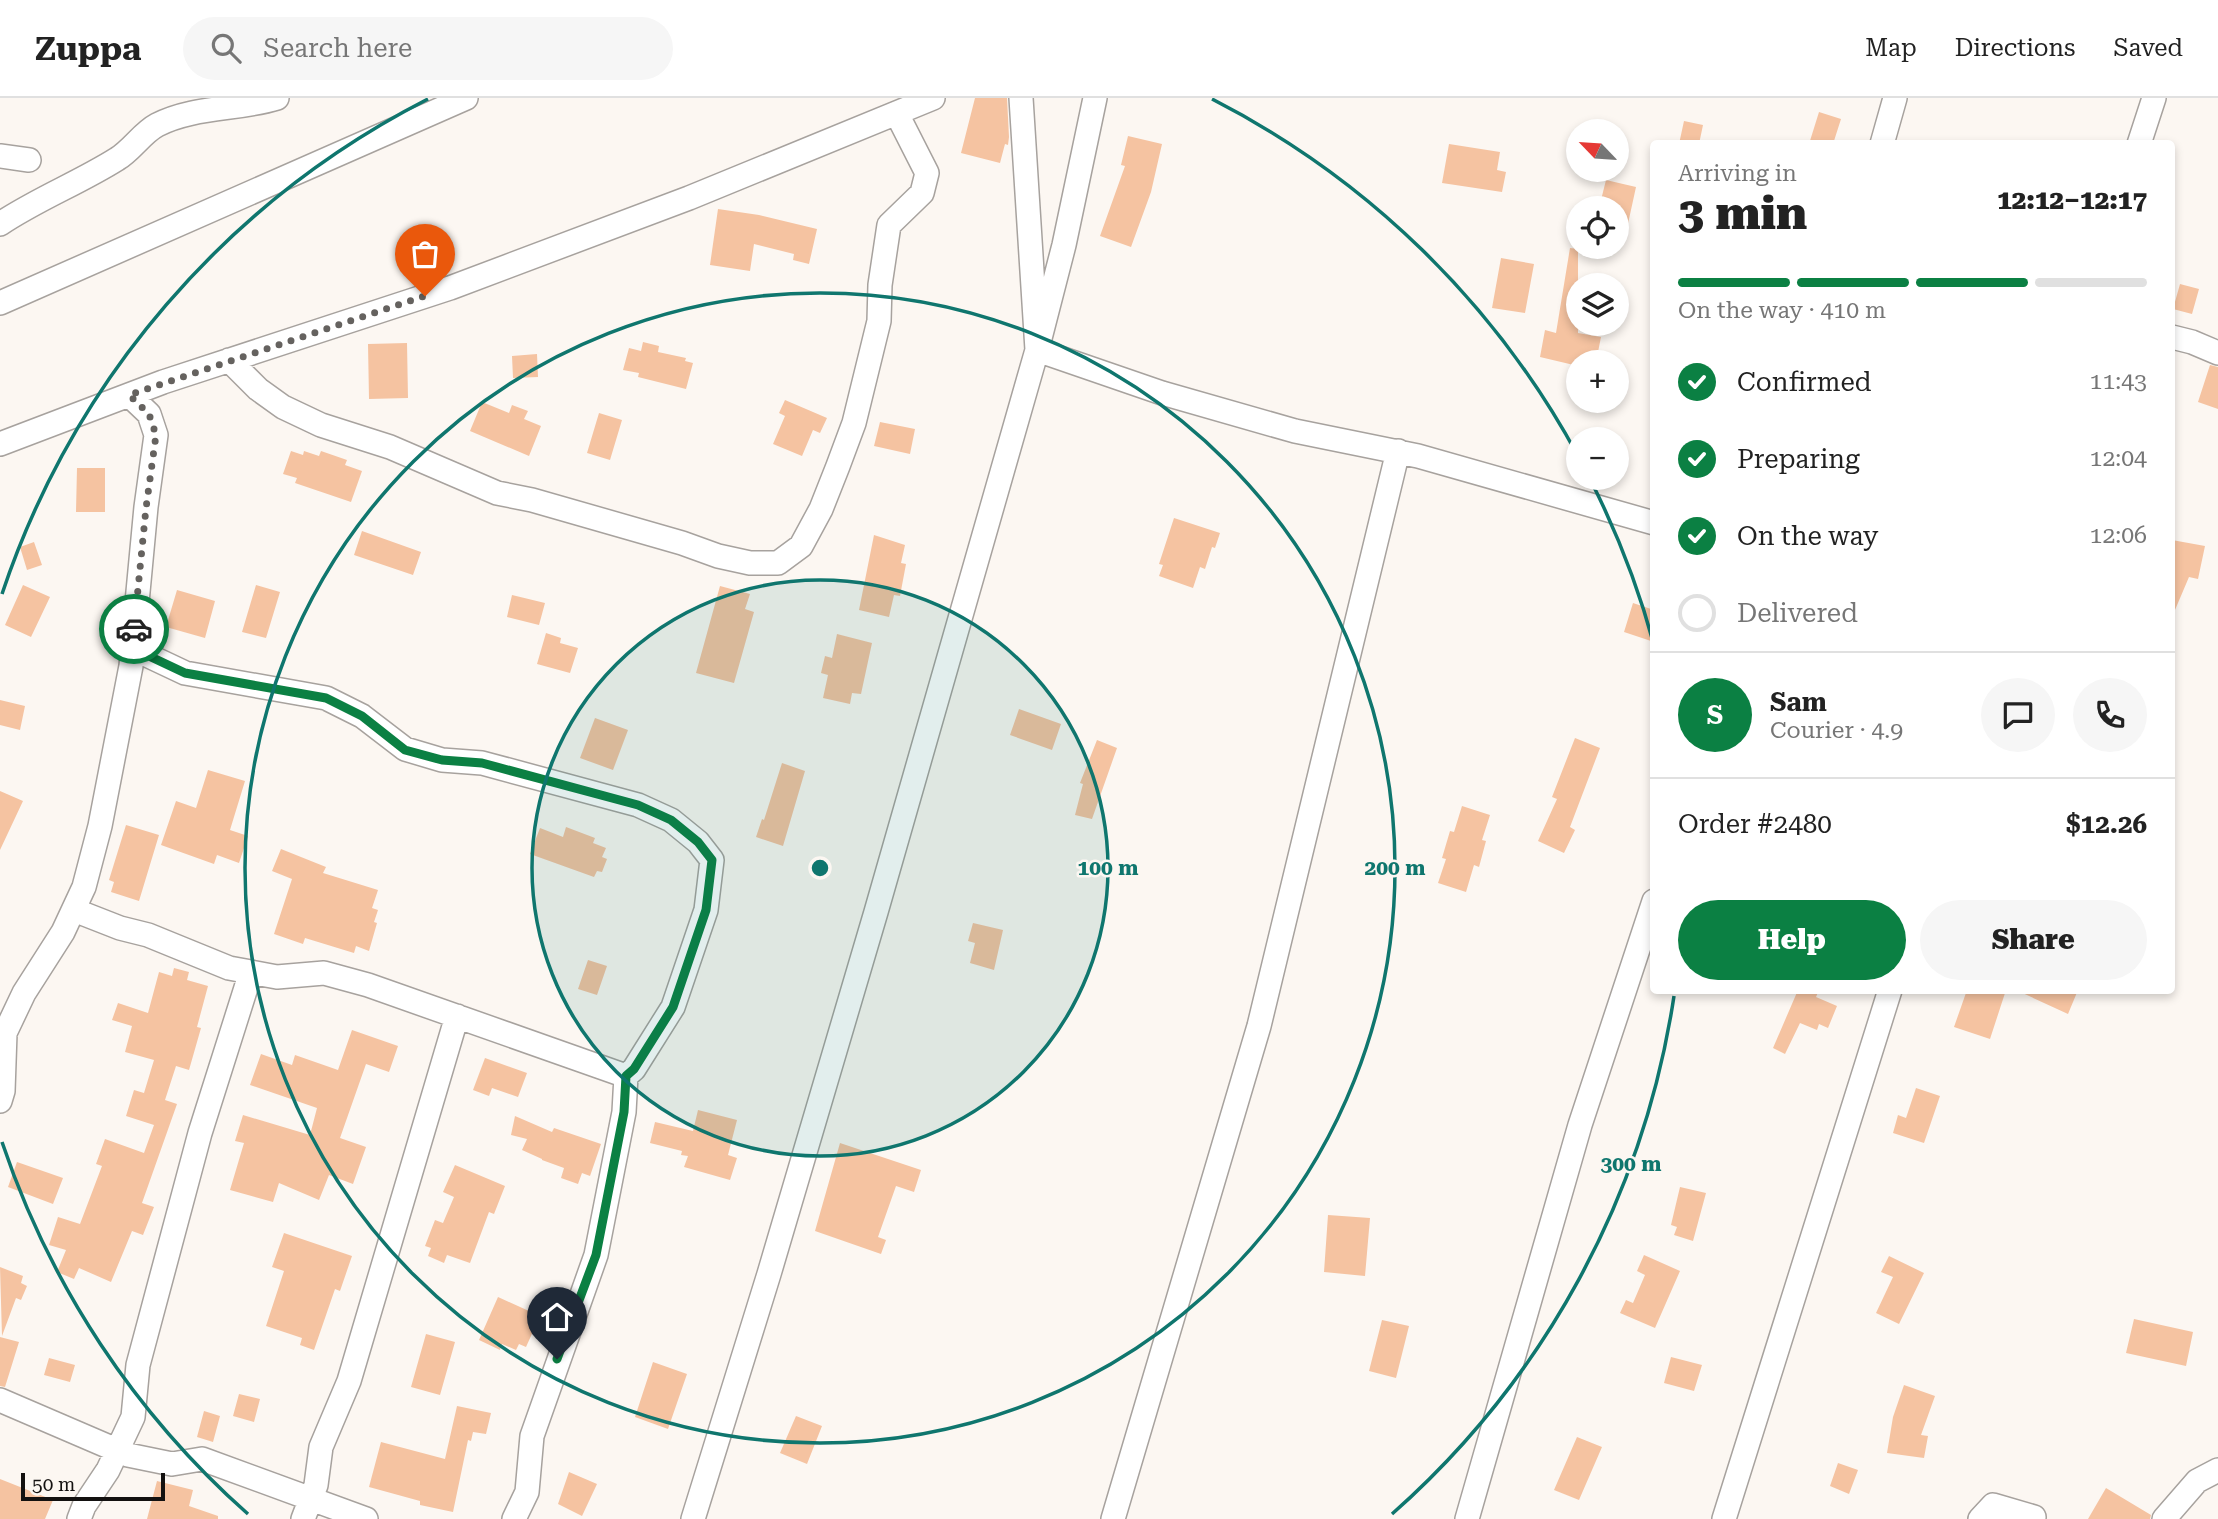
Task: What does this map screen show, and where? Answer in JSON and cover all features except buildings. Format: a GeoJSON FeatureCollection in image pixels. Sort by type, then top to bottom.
{"type":"FeatureCollection","features":[{"type":"Feature","properties":{"kind":"street"},"geometry":{"type":"LineString","coordinates":[[0,224],[123,156],[157,125],[187,115],[277,98]]}},
{"type":"Feature","properties":{"kind":"street"},"geometry":{"type":"LineString","coordinates":[[0,303],[466,98]]}},
{"type":"Feature","properties":{"kind":"street"},"geometry":{"type":"LineString","coordinates":[[0,444],[229,360],[450,288],[689,198],[933,98]]}},
{"type":"Feature","properties":{"kind":"street"},"geometry":{"type":"LineString","coordinates":[[1021,98],[1037,350]]}},
{"type":"Feature","properties":{"kind":"street"},"geometry":{"type":"LineString","coordinates":[[693,1519],[872,925],[1037,350],[1064,244],[1095,98]]}},
{"type":"Feature","properties":{"kind":"street"},"geometry":{"type":"LineString","coordinates":[[1883,140],[1895,98]]}},
{"type":"Feature","properties":{"kind":"street"},"geometry":{"type":"LineString","coordinates":[[2140,140],[2154,98]]}},
{"type":"Feature","properties":{"kind":"street"},"geometry":{"type":"LineString","coordinates":[[229,360],[258,389],[283,407],[321,425],[390,447],[497,493],[570,511],[718,556],[750,563],[778,563],[801,546],[821,509],[838,466],[854,423],[879,321],[880,285],[889,225],[922,193],[927,173],[897,114]]}},
{"type":"Feature","properties":{"kind":"street"},"geometry":{"type":"LineString","coordinates":[[0,156],[29,160]]}},
{"type":"Feature","properties":{"kind":"street"},"geometry":{"type":"LineString","coordinates":[[2175,338],[2218,353]]}},
{"type":"Feature","properties":{"kind":"street"},"geometry":{"type":"LineString","coordinates":[[1037,350],[1161,393],[1282,427],[1398,451],[1650,522]]}},
{"type":"Feature","properties":{"kind":"street"},"geometry":{"type":"LineString","coordinates":[[0,1101],[5,1033],[24,993],[63,932],[85,887],[100,827],[132,648],[156,435],[149,414],[129,395]]}},
{"type":"Feature","properties":{"kind":"street"},"geometry":{"type":"LineString","coordinates":[[1113,1519],[1259,1026],[1398,451]]}},
{"type":"Feature","properties":{"kind":"street"},"geometry":{"type":"LineString","coordinates":[[132,648],[185,673],[326,698],[362,716],[405,750],[442,760],[482,763],[638,805],[671,820],[698,842],[712,860],[706,910],[673,1007],[634,1069],[626,1076],[624,1112],[596,1255],[532,1436],[527,1492],[513,1519]]}},
{"type":"Feature","properties":{"kind":"street"},"geometry":{"type":"LineString","coordinates":[[74,910],[120,928],[148,935],[229,968],[277,977],[324,973],[368,985],[626,1076]]}},
{"type":"Feature","properties":{"kind":"street"},"geometry":{"type":"LineString","coordinates":[[1467,1519],[1580,1125],[1650,913]]}},
{"type":"Feature","properties":{"kind":"street"},"geometry":{"type":"LineString","coordinates":[[79,1519],[84,1506],[108,1470],[133,1417],[138,1365],[200,1133],[251,972]]}},
{"type":"Feature","properties":{"kind":"street"},"geometry":{"type":"LineString","coordinates":[[1724,1519],[1890,994]]}},
{"type":"Feature","properties":{"kind":"street"},"geometry":{"type":"LineString","coordinates":[[307,1509],[316,1485],[321,1447],[349,1381],[457,1016]]}},
{"type":"Feature","properties":{"kind":"street"},"geometry":{"type":"LineString","coordinates":[[0,1400],[128,1455],[172,1464],[202,1459],[307,1509],[366,1519]]}},
{"type":"Feature","properties":{"kind":"street"},"geometry":{"type":"LineString","coordinates":[[2164,1519],[2197,1481],[2218,1470]]}},
{"type":"Feature","properties":{"kind":"street"},"geometry":{"type":"LineString","coordinates":[[1980,1519],[1993,1505],[2034,1517]]}},
{"type":"Feature","properties":{"kind":"way so far"},"geometry":{"type":"LineString","coordinates":[[134,629],[156,435],[149,414],[129,395],[425,296]]}},
{"type":"Feature","properties":{"kind":"route"},"geometry":{"type":"LineString","coordinates":[[134,629],[132,648],[185,673],[326,698],[362,716],[405,750],[442,760],[482,763],[638,805],[671,820],[698,842],[712,860],[706,910],[673,1007],[634,1069],[626,1076],[624,1112],[596,1255],[557,1359]]}}]}
